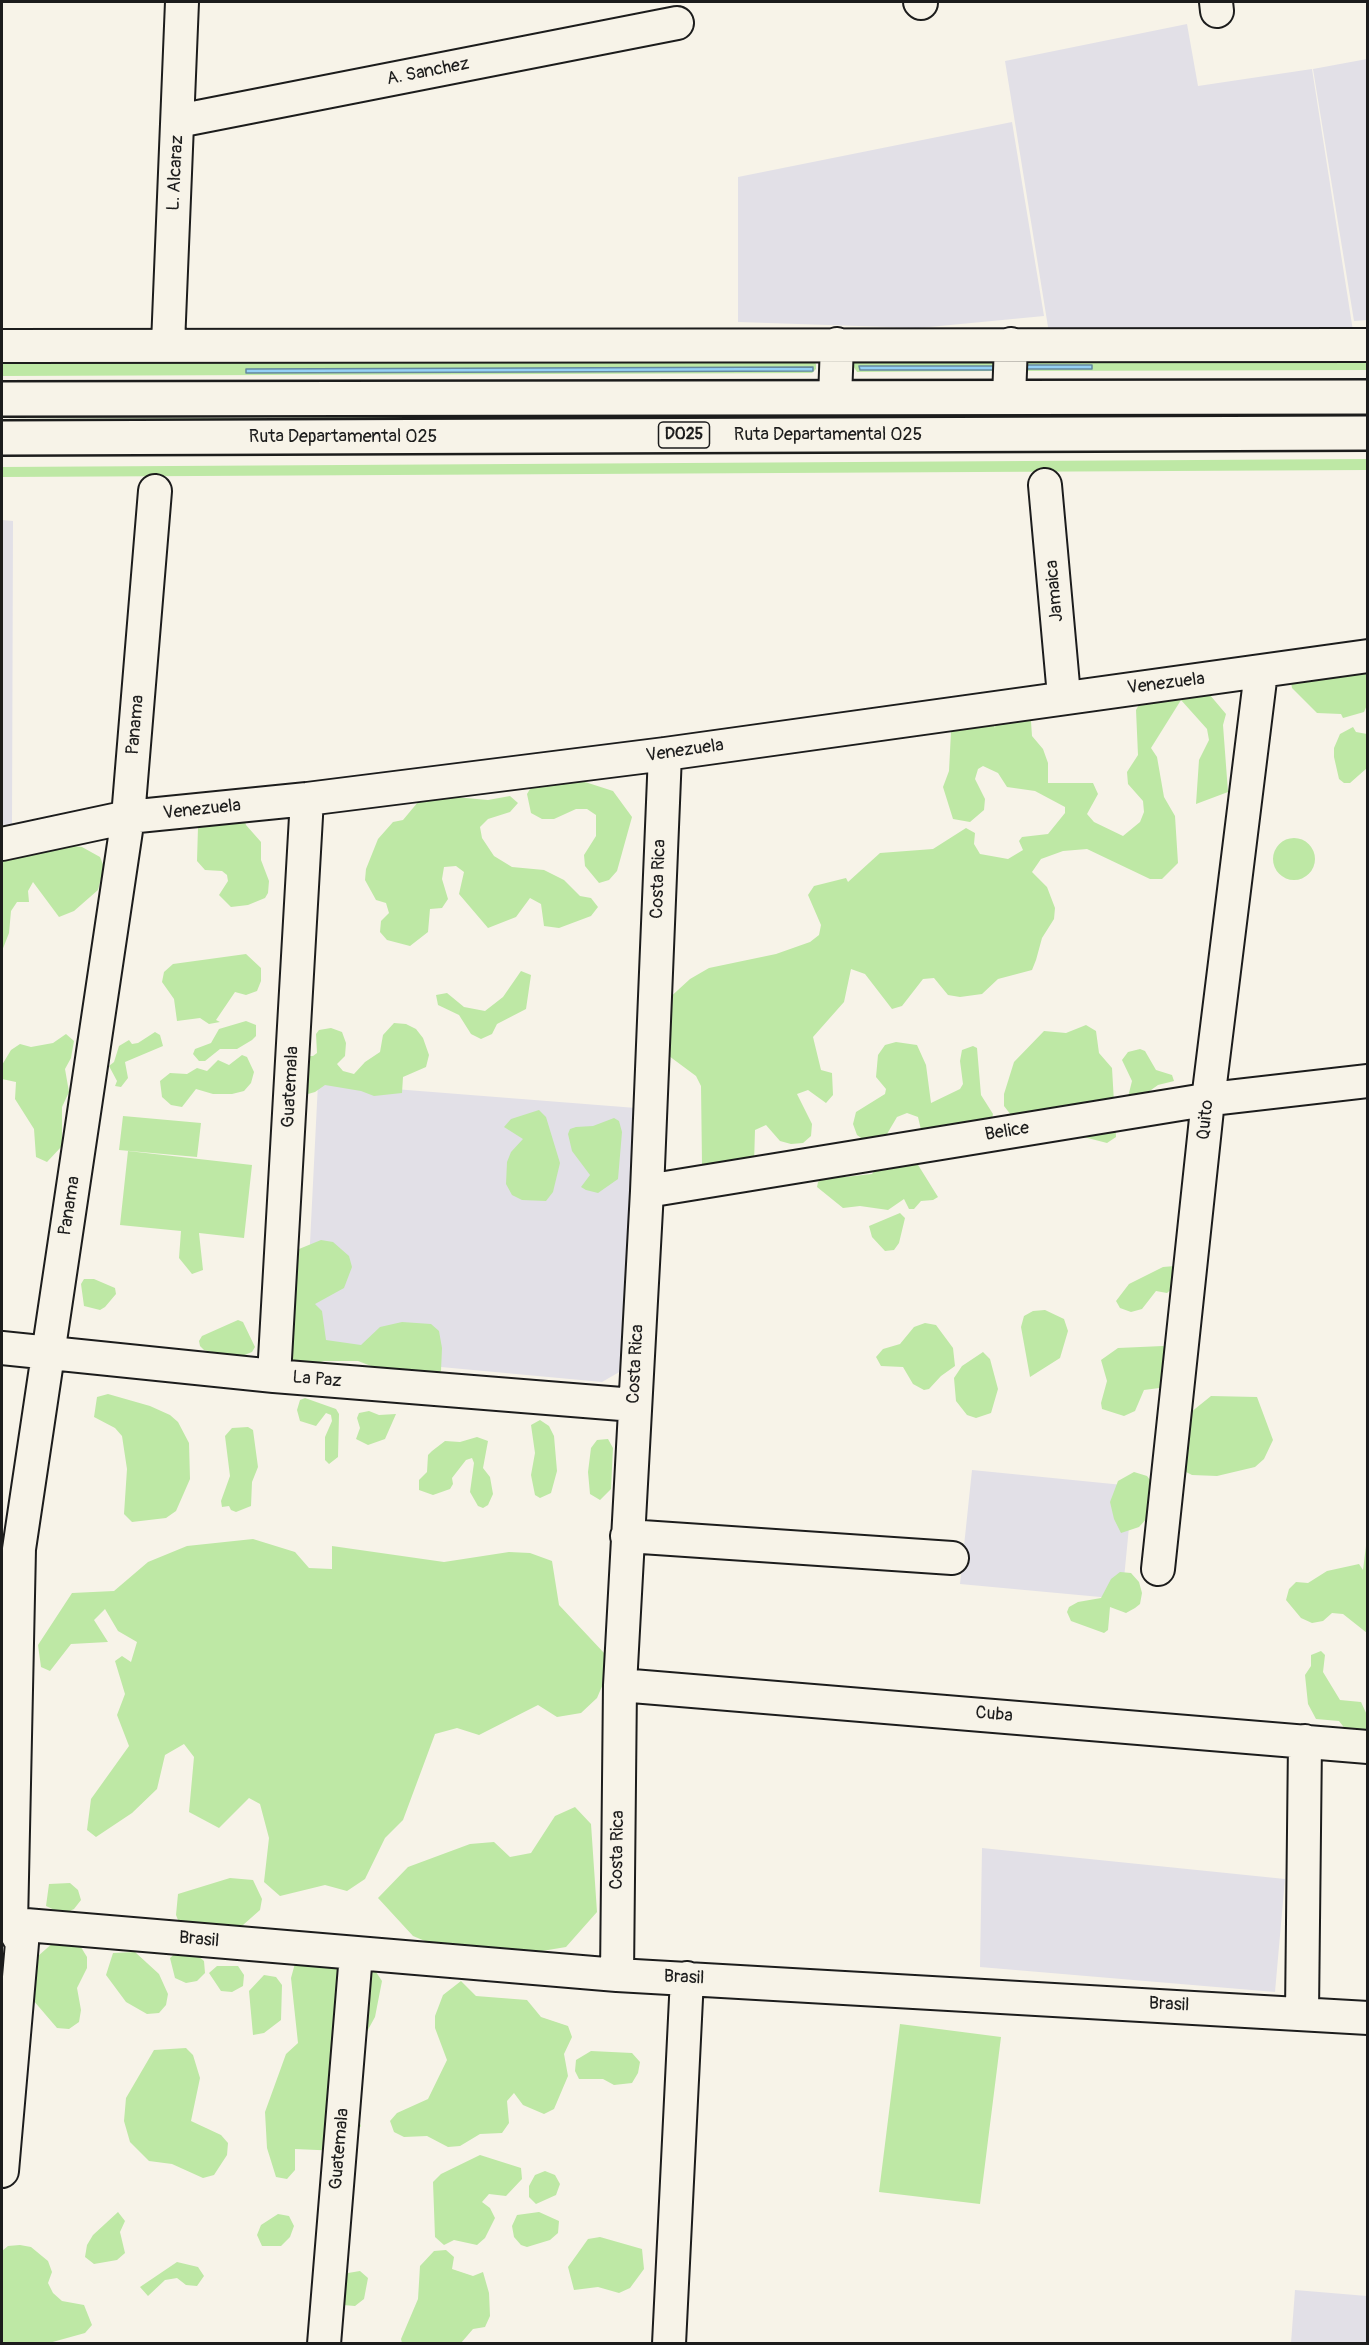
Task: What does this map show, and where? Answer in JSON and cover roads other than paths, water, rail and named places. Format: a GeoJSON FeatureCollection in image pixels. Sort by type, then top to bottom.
{"type":"FeatureCollection","features":[{"type":"Feature","properties":{"kind":"highway","name":"Ruta Departamental 025"},"geometry":{"type":"LineString","coordinates":[[2,399],[1368,397]]}},
{"type":"Feature","properties":{"kind":"highway","name":"Ruta Departamental 025"},"geometry":{"type":"LineString","coordinates":[[2,438],[1368,433]]}},
{"type":"Feature","properties":{"kind":"street","name":"L. Alcaraz"},"geometry":{"type":"LineString","coordinates":[[168,344],[182,2]]}},
{"type":"Feature","properties":{"kind":"street","name":"A. Sanchez"},"geometry":{"type":"LineString","coordinates":[[178,121],[677,23]]}},
{"type":"Feature","properties":{"kind":"street"},"geometry":{"type":"LineString","coordinates":[[2,346],[168,344],[1368,345]]}},
{"type":"Feature","properties":{"kind":"street"},"geometry":{"type":"LineString","coordinates":[[835,398],[837,344]]}},
{"type":"Feature","properties":{"kind":"street"},"geometry":{"type":"LineString","coordinates":[[1009,398],[1011,344]]}},
{"type":"Feature","properties":{"kind":"street","name":"Jamaica"},"geometry":{"type":"LineString","coordinates":[[1045,485],[1064,696]]}},
{"type":"Feature","properties":{"kind":"street","name":"Panama"},"geometry":{"type":"LineString","coordinates":[[2,2171],[22,1942],[5,1928],[19,1549],[128,817],[155,491]]}},
{"type":"Feature","properties":{"kind":"street","name":"Venezuela"},"geometry":{"type":"LineString","coordinates":[[2,844],[128,817],[307,799],[664,754],[1064,696],[1261,672],[1368,656]]}},
{"type":"Feature","properties":{"kind":"street","name":"Quito"},"geometry":{"type":"LineString","coordinates":[[1158,1569],[1208,1100],[1261,672]]}},
{"type":"Feature","properties":{"kind":"street","name":"Costa Rica"},"geometry":{"type":"LineString","coordinates":[[617,1975],[620,1685],[646,1191],[664,754]]}},
{"type":"Feature","properties":{"kind":"street","name":"Guatemala"},"geometry":{"type":"LineString","coordinates":[[274,1376],[307,799]]}},
{"type":"Feature","properties":{"kind":"street","name":"Belice"},"geometry":{"type":"LineString","coordinates":[[646,1191],[1208,1100],[1368,1081]]}},
{"type":"Feature","properties":{"kind":"street","name":"La Paz"},"geometry":{"type":"LineString","coordinates":[[2,1348],[274,1376],[634,1404]]}},
{"type":"Feature","properties":{"kind":"street"},"geometry":{"type":"LineString","coordinates":[[627,1536],[952,1558]]}},
{"type":"Feature","properties":{"kind":"street","name":"Cuba"},"geometry":{"type":"LineString","coordinates":[[620,1685],[1368,1747]]}},
{"type":"Feature","properties":{"kind":"street"},"geometry":{"type":"LineString","coordinates":[[1302,2012],[1305,1741]]}},
{"type":"Feature","properties":{"kind":"street","name":"Brasil"},"geometry":{"type":"LineString","coordinates":[[5,1928],[617,1975],[1302,2012],[1368,2018]]}},
{"type":"Feature","properties":{"kind":"street","name":"Guatemala"},"geometry":{"type":"LineString","coordinates":[[324,2343],[356,1954]]}},
{"type":"Feature","properties":{"kind":"street"},"geometry":{"type":"LineString","coordinates":[[669,2343],[687,1978]]}},
{"type":"Feature","properties":{"kind":"water"},"geometry":{"type":"Polygon","coordinates":[[[1024,365],[1092,365],[1092,369],[1024,369],[1024,365]]]}},
{"type":"Feature","properties":{"kind":"water"},"geometry":{"type":"Polygon","coordinates":[[[859,366],[994,366],[995,370],[860,370],[859,366]]]}},
{"type":"Feature","properties":{"kind":"water"},"geometry":{"type":"Polygon","coordinates":[[[813,367],[813,371],[246,373],[246,369],[813,367]]]}}]}
